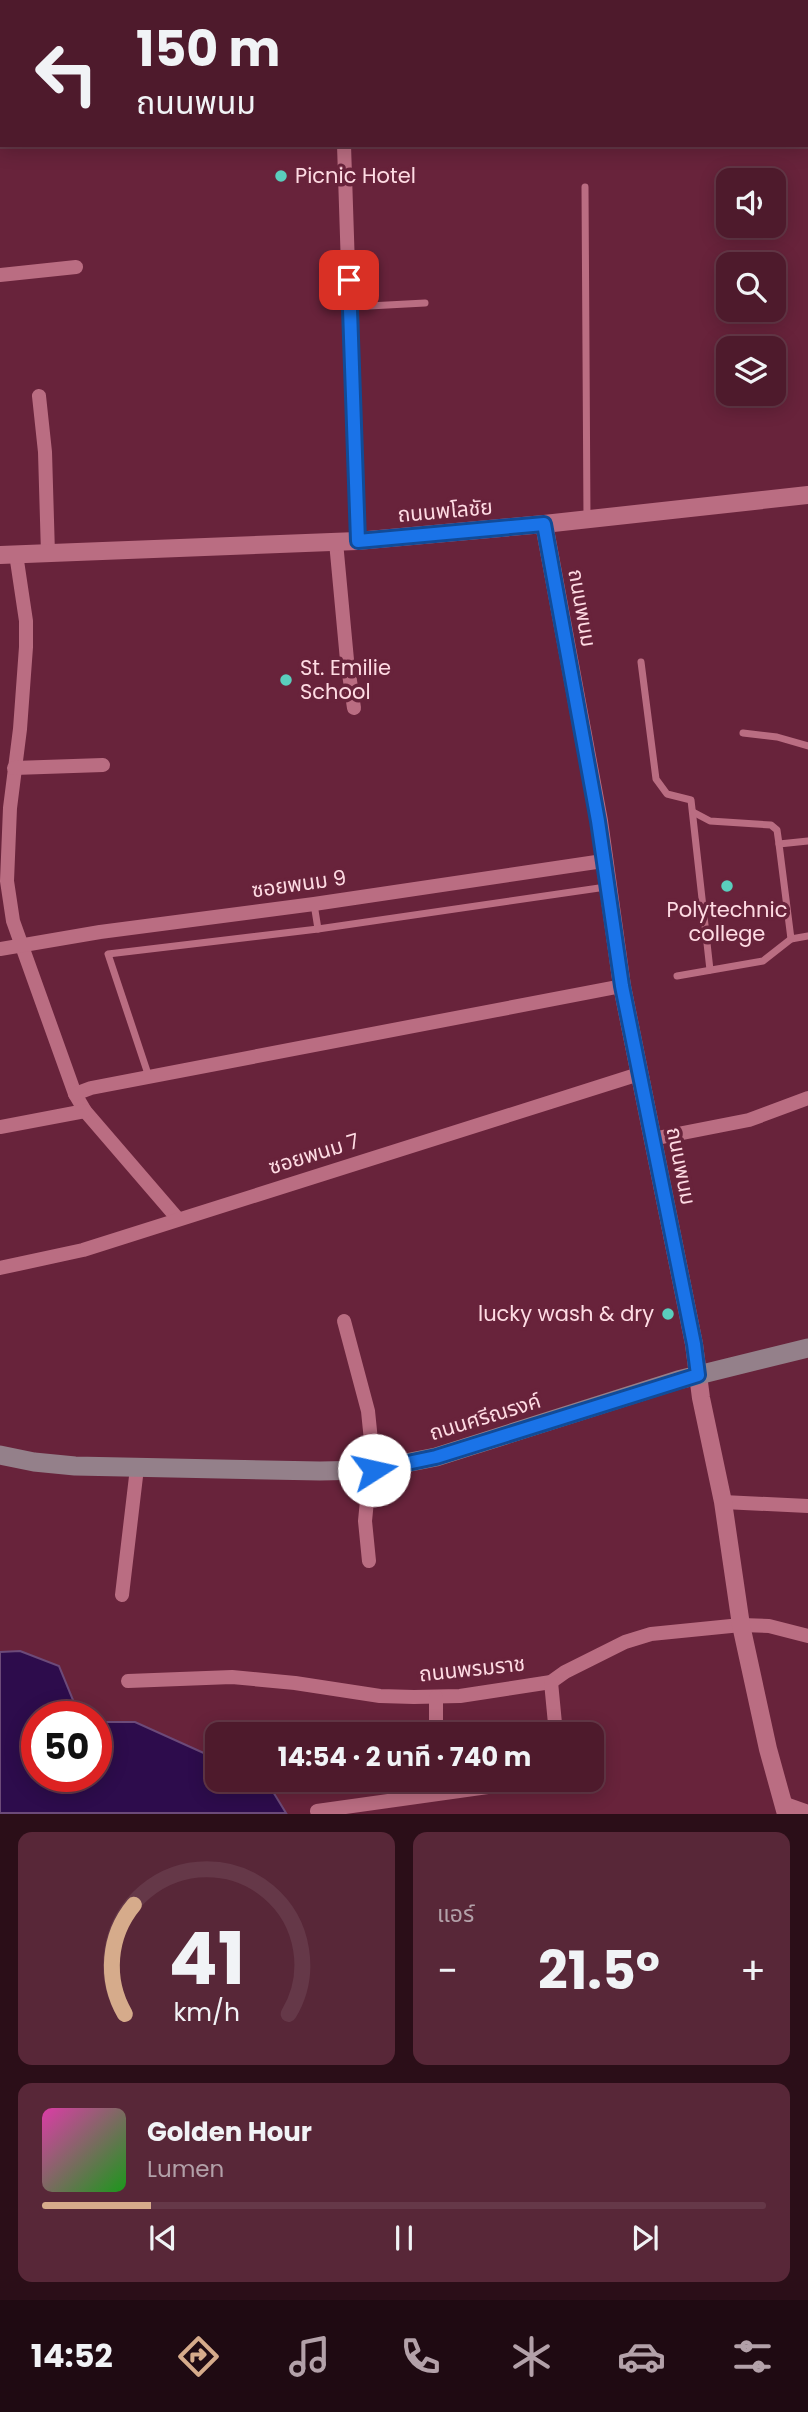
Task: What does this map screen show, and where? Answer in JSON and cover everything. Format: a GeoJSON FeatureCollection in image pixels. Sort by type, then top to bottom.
{"type":"FeatureCollection","features":[{"type":"Feature","properties":{"kind":"main road","name":"ถนนศรีณรงค์"},"geometry":{"type":"LineString","coordinates":[[0,1455],[48,1464],[137,1468],[372,1470],[436,1457],[698,1375],[808,1348]]}},
{"type":"Feature","properties":{"kind":"street"},"geometry":{"type":"LineString","coordinates":[[344,147],[358,541]]}},
{"type":"Feature","properties":{"kind":"street"},"geometry":{"type":"LineString","coordinates":[[0,275],[76,267]]}},
{"type":"Feature","properties":{"kind":"street"},"geometry":{"type":"LineString","coordinates":[[39,396],[45,452],[48,554]]}},
{"type":"Feature","properties":{"kind":"street","name":"ถนนพโลชัย"},"geometry":{"type":"LineString","coordinates":[[8,554],[358,541],[587,520],[808,495]]}},
{"type":"Feature","properties":{"kind":"street","name":"ถนนพนม"},"geometry":{"type":"LineString","coordinates":[[544,524],[598,821],[622,986],[723,1502],[741,1625],[784,1809]]}},
{"type":"Feature","properties":{"kind":"street"},"geometry":{"type":"LineString","coordinates":[[336,542],[346,660],[354,708]]}},
{"type":"Feature","properties":{"kind":"street"},"geometry":{"type":"LineString","coordinates":[[8,554],[26,621],[20,729],[5,808],[7,881],[13,920],[75,1094],[85,1111],[178,1219]]}},
{"type":"Feature","properties":{"kind":"street"},"geometry":{"type":"LineString","coordinates":[[13,768],[103,765]]}},
{"type":"Feature","properties":{"kind":"street","name":"ซอยพนม 9"},"geometry":{"type":"LineString","coordinates":[[0,949],[100,932],[314,904],[603,861]]}},
{"type":"Feature","properties":{"kind":"street"},"geometry":{"type":"LineString","coordinates":[[75,1094],[91,1088],[622,986]]}},
{"type":"Feature","properties":{"kind":"street","name":"ซอยพนม 7"},"geometry":{"type":"LineString","coordinates":[[0,1268],[83,1250],[639,1074]]}},
{"type":"Feature","properties":{"kind":"street"},"geometry":{"type":"LineString","coordinates":[[652,1139],[749,1120],[808,1098]]}},
{"type":"Feature","properties":{"kind":"street"},"geometry":{"type":"LineString","coordinates":[[0,1127],[85,1111]]}},
{"type":"Feature","properties":{"kind":"street"},"geometry":{"type":"LineString","coordinates":[[344,1321],[368,1411],[372,1470],[365,1521],[369,1560]]}},
{"type":"Feature","properties":{"kind":"street"},"geometry":{"type":"LineString","coordinates":[[122,1595],[137,1468]]}},
{"type":"Feature","properties":{"kind":"street"},"geometry":{"type":"LineString","coordinates":[[723,1502],[808,1506]]}},
{"type":"Feature","properties":{"kind":"street","name":"ถนนพรมราช"},"geometry":{"type":"LineString","coordinates":[[128,1681],[232,1677],[380,1696],[460,1696],[551,1682],[577,1666],[637,1637],[741,1625],[769,1626],[808,1636]]}},
{"type":"Feature","properties":{"kind":"street"},"geometry":{"type":"LineString","coordinates":[[551,1682],[555,1722]]}},
{"type":"Feature","properties":{"kind":"street"},"geometry":{"type":"LineString","coordinates":[[436,1697],[436,1722]]}},
{"type":"Feature","properties":{"kind":"street"},"geometry":{"type":"LineString","coordinates":[[317,1811],[411,1792]]}},
{"type":"Feature","properties":{"kind":"street"},"geometry":{"type":"LineString","coordinates":[[784,1809],[808,1812]]}},
{"type":"Feature","properties":{"kind":"lane"},"geometry":{"type":"LineString","coordinates":[[585,187],[587,520]]}},
{"type":"Feature","properties":{"kind":"lane"},"geometry":{"type":"LineString","coordinates":[[350,307],[425,303]]}},
{"type":"Feature","properties":{"kind":"lane"},"geometry":{"type":"LineString","coordinates":[[641,662],[656,779],[667,794],[691,800],[710,971]]}},
{"type":"Feature","properties":{"kind":"lane"},"geometry":{"type":"LineString","coordinates":[[743,733],[778,737],[808,746]]}},
{"type":"Feature","properties":{"kind":"lane"},"geometry":{"type":"LineString","coordinates":[[693,812],[710,821],[771,825],[777,830],[791,939]]}},
{"type":"Feature","properties":{"kind":"lane"},"geometry":{"type":"LineString","coordinates":[[779,844],[808,841]]}},
{"type":"Feature","properties":{"kind":"lane"},"geometry":{"type":"LineString","coordinates":[[149,1078],[108,954],[318,929],[607,887]]}},
{"type":"Feature","properties":{"kind":"lane"},"geometry":{"type":"LineString","coordinates":[[314,904],[318,929]]}},
{"type":"Feature","properties":{"kind":"lane"},"geometry":{"type":"LineString","coordinates":[[677,975],[764,961],[791,939],[808,936]]}},
{"type":"Feature","properties":{"kind":"shaded area"},"geometry":{"type":"Polygon","coordinates":[[[20,1651],[59,1666],[73,1701],[21,1701],[21,1792],[112,1792],[112,1722],[135,1722],[205,1754],[205,1792],[273,1792],[286,1813],[0,1813],[0,1652],[20,1651]]]}},
{"type":"Feature","properties":{"kind":"place","name":"Picnic Hotel"},"geometry":{"type":"Point","coordinates":[281,176]}},
{"type":"Feature","properties":{"kind":"place","name":"St. Emilie School"},"geometry":{"type":"Point","coordinates":[286,680]}},
{"type":"Feature","properties":{"kind":"place","name":"Polytechnic college"},"geometry":{"type":"Point","coordinates":[727,886]}},
{"type":"Feature","properties":{"kind":"place","name":"lucky wash & dry"},"geometry":{"type":"Point","coordinates":[668,1314]}},
{"type":"Feature","properties":{"kind":"route"},"geometry":{"type":"LineString","coordinates":[[349,280],[358,541],[544,524],[598,821],[622,986],[698,1375],[436,1457],[374,1470]]}}]}
